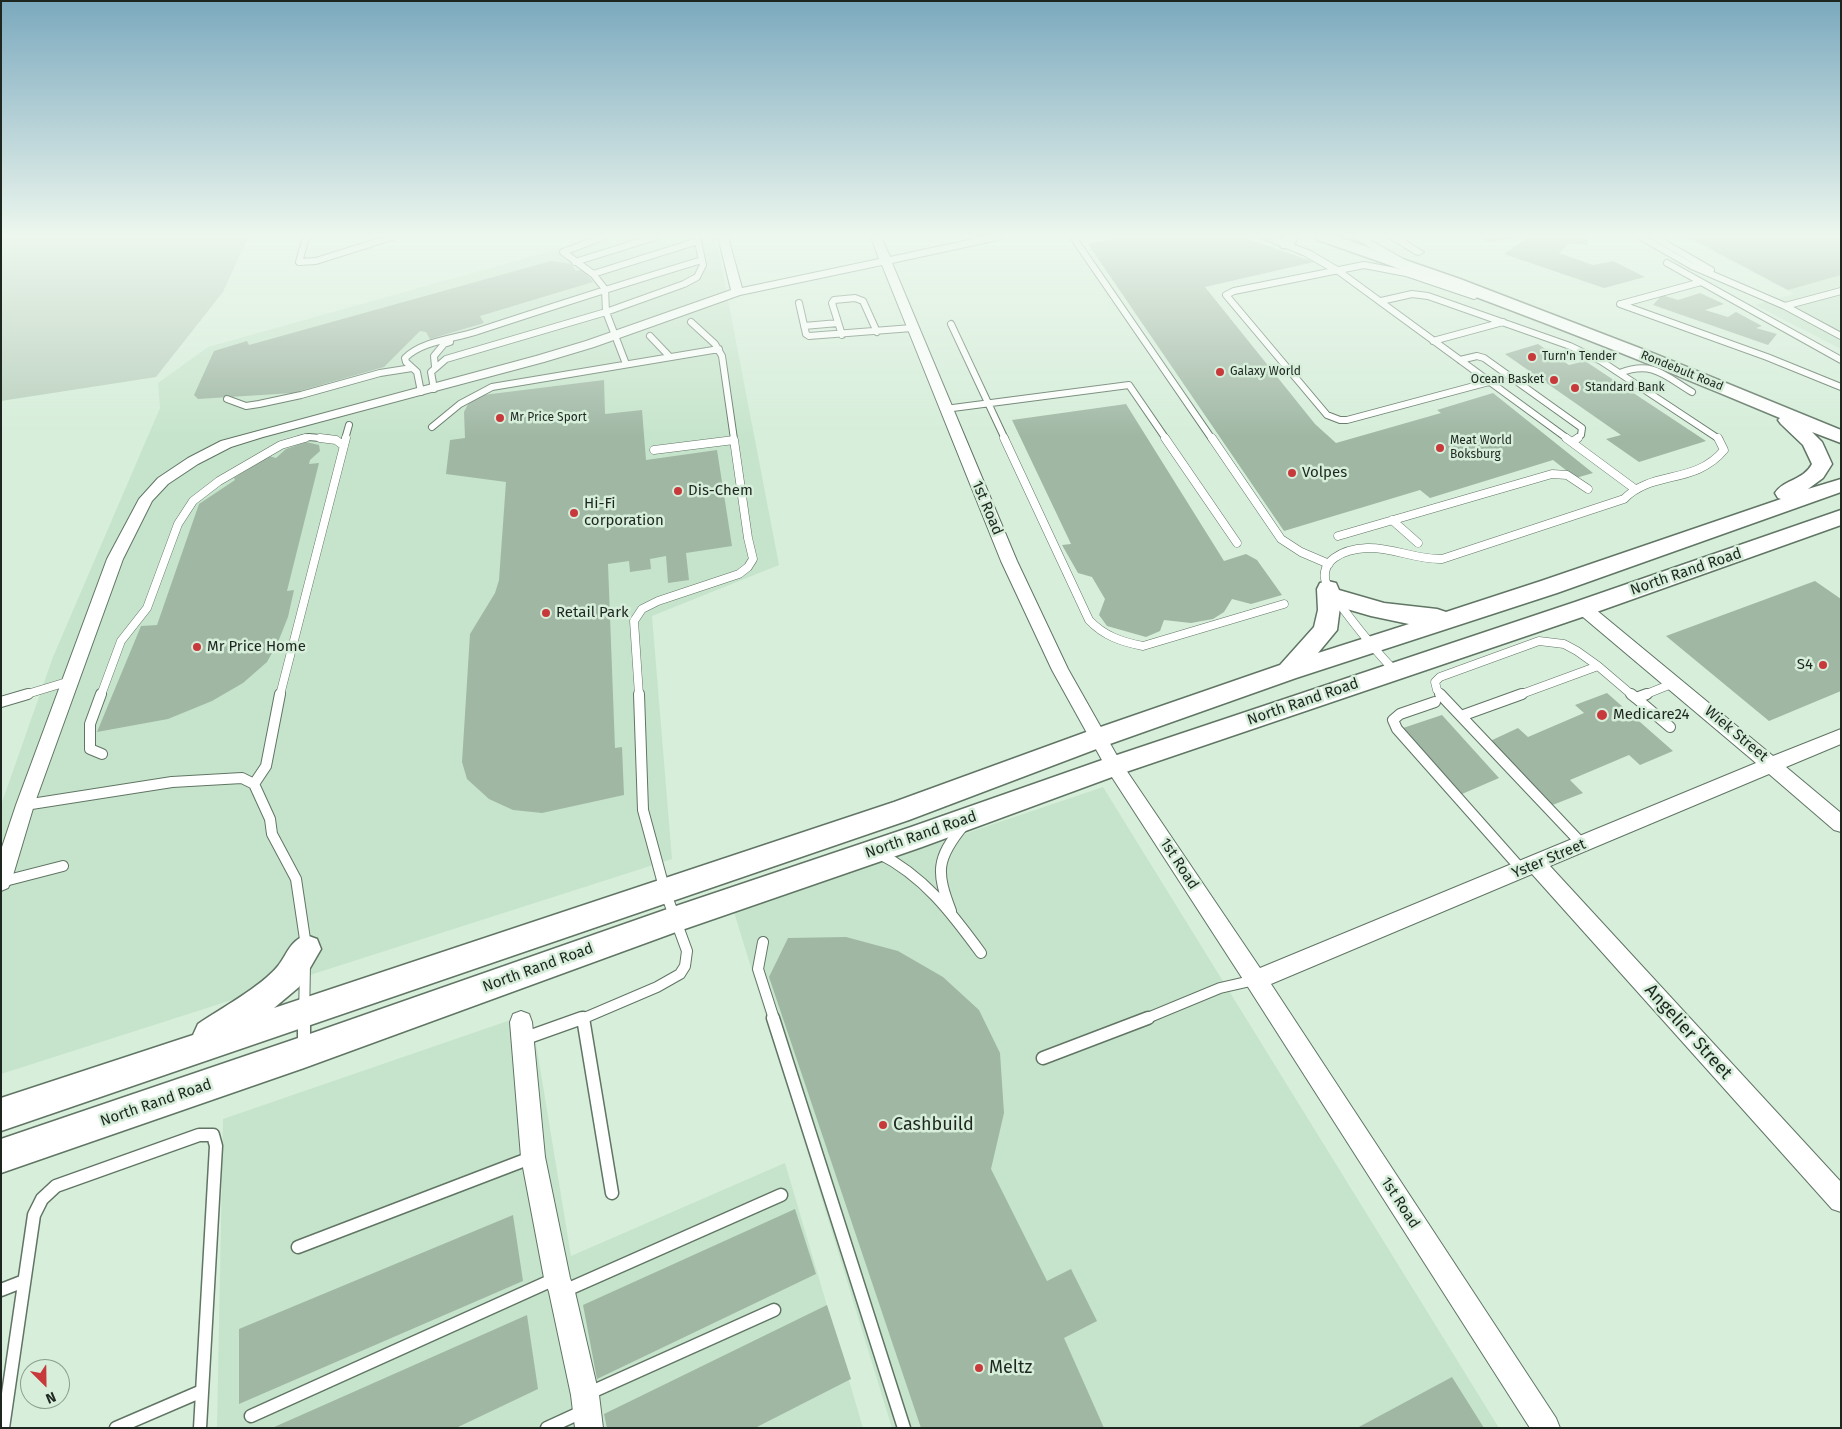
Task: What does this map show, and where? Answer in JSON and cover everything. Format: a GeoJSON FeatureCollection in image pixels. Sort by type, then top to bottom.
{"type":"FeatureCollection","features":[{"type":"Feature","properties":{"kind":"main road","name":"Rondebult Road"},"geometry":{"type":"LineString","coordinates":[[1520,304],[1841,437]]}},
{"type":"Feature","properties":{"kind":"main road","name":"Rondebult Road"},"geometry":{"type":"LineString","coordinates":[[1554,304],[1832,415]]}},
{"type":"Feature","properties":{"kind":"main road"},"geometry":{"type":"LineString","coordinates":[[1749,516],[1768,502],[1806,482],[1820,470],[1822,464],[1812,442],[1800,429],[1772,408]]}},
{"type":"Feature","properties":{"kind":"main road","name":"North Rand Road"},"geometry":{"type":"LineString","coordinates":[[1,1114],[899,812],[1098,738],[1287,672],[1549,587],[1841,485]]}},
{"type":"Feature","properties":{"kind":"main road","name":"North Rand Road"},"geometry":{"type":"LineString","coordinates":[[1,1156],[304,1052],[1114,766],[1583,608],[1841,517]]}},
{"type":"Feature","properties":{"kind":"main road"},"geometry":{"type":"LineString","coordinates":[[1287,672],[1325,630],[1330,592],[1365,607],[1396,615],[1453,617]]}},
{"type":"Feature","properties":{"kind":"main road"},"geometry":{"type":"LineString","coordinates":[[179,1054],[277,988],[288,977],[306,950]]}},
{"type":"Feature","properties":{"kind":"street"},"geometry":{"type":"LineString","coordinates":[[1,882],[25,805],[115,559],[146,499],[164,481],[193,461],[226,444],[540,360],[704,304]]}},
{"type":"Feature","properties":{"kind":"street","name":"1st Road"},"geometry":{"type":"LineString","coordinates":[[903,304],[1013,570],[1060,670],[1114,766],[1256,980],[1546,1428]]}},
{"type":"Feature","properties":{"kind":"street","name":"Wiek Street"},"geometry":{"type":"LineString","coordinates":[[1583,608],[1841,824]]}},
{"type":"Feature","properties":{"kind":"street","name":"Yster Street"},"geometry":{"type":"LineString","coordinates":[[1256,980],[1841,736]]}},
{"type":"Feature","properties":{"kind":"street","name":"Angelier Street"},"geometry":{"type":"LineString","coordinates":[[1529,867],[1841,1200]]}},
{"type":"Feature","properties":{"kind":"street"},"geometry":{"type":"LineString","coordinates":[[522,1031],[533,1157],[587,1411]]}},
{"type":"Feature","properties":{"kind":"lane"},"geometry":{"type":"LineString","coordinates":[[427,390],[417,372],[405,358],[414,348],[459,337],[560,304]]}},
{"type":"Feature","properties":{"kind":"lane"},"geometry":{"type":"LineString","coordinates":[[606,304],[606,312],[626,364]]}},
{"type":"Feature","properties":{"kind":"lane"},"geometry":{"type":"LineString","coordinates":[[427,390],[431,372],[435,367],[452,356],[629,304]]}},
{"type":"Feature","properties":{"kind":"lane"},"geometry":{"type":"LineString","coordinates":[[799,304],[806,334],[809,336],[912,328]]}},
{"type":"Feature","properties":{"kind":"lane"},"geometry":{"type":"LineString","coordinates":[[832,304],[842,334]]}},
{"type":"Feature","properties":{"kind":"lane"},"geometry":{"type":"LineString","coordinates":[[864,304],[876,332]]}},
{"type":"Feature","properties":{"kind":"lane"},"geometry":{"type":"LineString","coordinates":[[1119,304],[1281,539],[1301,552],[1329,564]]}},
{"type":"Feature","properties":{"kind":"lane"},"geometry":{"type":"LineString","coordinates":[[1233,304],[1327,415],[1340,420],[1347,420],[1489,382]]}},
{"type":"Feature","properties":{"kind":"lane"},"geometry":{"type":"LineString","coordinates":[[1385,304],[1635,489]]}},
{"type":"Feature","properties":{"kind":"lane"},"geometry":{"type":"LineString","coordinates":[[1395,671],[1370,645],[1330,592],[1325,581],[1331,558],[1339,553],[1365,548],[1403,552],[1432,560],[1442,559],[1624,499],[1635,489],[1705,468],[1717,460],[1724,450],[1720,440],[1708,431],[1601,361],[1570,346],[1449,304]]}},
{"type":"Feature","properties":{"kind":"lane"},"geometry":{"type":"LineString","coordinates":[[1496,304],[1621,346]]}},
{"type":"Feature","properties":{"kind":"lane"},"geometry":{"type":"LineString","coordinates":[[1621,304],[1767,357],[1841,387]]}},
{"type":"Feature","properties":{"kind":"lane"},"geometry":{"type":"LineString","coordinates":[[1741,304],[1841,360]]}},
{"type":"Feature","properties":{"kind":"lane"},"geometry":{"type":"LineString","coordinates":[[1780,304],[1841,336]]}},
{"type":"Feature","properties":{"kind":"lane"},"geometry":{"type":"LineString","coordinates":[[1785,306],[1794,304]]}},
{"type":"Feature","properties":{"kind":"lane"},"geometry":{"type":"LineString","coordinates":[[522,1031],[582,1018],[658,987],[680,974],[685,966],[686,951],[666,891],[643,810],[642,744],[634,621],[642,609],[658,601],[739,574],[748,567],[753,559],[748,538],[722,356],[720,349],[691,322]]}},
{"type":"Feature","properties":{"kind":"lane"},"geometry":{"type":"LineString","coordinates":[[1434,341],[1503,322]]}},
{"type":"Feature","properties":{"kind":"lane"},"geometry":{"type":"LineString","coordinates":[[804,326],[838,323]]}},
{"type":"Feature","properties":{"kind":"lane"},"geometry":{"type":"LineString","coordinates":[[951,324],[1090,620],[1098,631],[1122,643],[1143,646],[1284,604]]}},
{"type":"Feature","properties":{"kind":"lane"},"geometry":{"type":"LineString","coordinates":[[650,336],[670,357]]}},
{"type":"Feature","properties":{"kind":"lane"},"geometry":{"type":"LineString","coordinates":[[435,367],[434,356],[438,350],[459,337]]}},
{"type":"Feature","properties":{"kind":"lane"},"geometry":{"type":"LineString","coordinates":[[432,427],[460,403],[474,394],[492,387],[720,349]]}},
{"type":"Feature","properties":{"kind":"lane"},"geometry":{"type":"LineString","coordinates":[[1460,360],[1478,356],[1484,358],[1576,423],[1582,428],[1582,432],[1580,437],[1572,442]]}},
{"type":"Feature","properties":{"kind":"lane"},"geometry":{"type":"LineString","coordinates":[[227,399],[246,406],[259,404],[301,395],[380,373],[412,368]]}},
{"type":"Feature","properties":{"kind":"lane"},"geometry":{"type":"LineString","coordinates":[[1620,373],[1633,368],[1645,368],[1664,376],[1692,392]]}},
{"type":"Feature","properties":{"kind":"lane"},"geometry":{"type":"LineString","coordinates":[[945,409],[1129,384],[1237,543]]}},
{"type":"Feature","properties":{"kind":"lane"},"geometry":{"type":"LineString","coordinates":[[254,784],[266,766],[275,714],[350,425]]}},
{"type":"Feature","properties":{"kind":"lane"},"geometry":{"type":"LineString","coordinates":[[102,754],[90,749],[90,724],[121,641],[147,608],[178,524],[193,501],[219,481],[281,445],[309,437],[336,440],[344,446]]}},
{"type":"Feature","properties":{"kind":"lane"},"geometry":{"type":"LineString","coordinates":[[654,450],[734,440]]}},
{"type":"Feature","properties":{"kind":"lane"},"geometry":{"type":"LineString","coordinates":[[1338,536],[1552,474],[1560,473],[1570,476],[1588,489]]}},
{"type":"Feature","properties":{"kind":"lane"},"geometry":{"type":"LineString","coordinates":[[1392,520],[1418,543]]}},
{"type":"Feature","properties":{"kind":"lane"},"geometry":{"type":"LineString","coordinates":[[1583,845],[1460,716],[1437,690],[1435,682],[1440,677],[1539,641],[1555,640],[1568,645],[1598,666],[1670,727]]}},
{"type":"Feature","properties":{"kind":"lane"},"geometry":{"type":"LineString","coordinates":[[1460,716],[1598,666]]}},
{"type":"Feature","properties":{"kind":"lane"},"geometry":{"type":"LineString","coordinates":[[1,702],[71,681]]}},
{"type":"Feature","properties":{"kind":"lane"},"geometry":{"type":"LineString","coordinates":[[1636,698],[1674,683]]}},
{"type":"Feature","properties":{"kind":"lane"},"geometry":{"type":"LineString","coordinates":[[1434,702],[1400,714],[1393,720],[1397,729],[1529,867]]}},
{"type":"Feature","properties":{"kind":"lane"},"geometry":{"type":"LineString","coordinates":[[25,805],[172,782],[242,778],[254,784],[270,819],[272,834],[296,879],[306,950],[304,1052]]}},
{"type":"Feature","properties":{"kind":"lane"},"geometry":{"type":"LineString","coordinates":[[955,920],[940,880],[939,868],[942,857],[951,840],[970,818]]}},
{"type":"Feature","properties":{"kind":"lane"},"geometry":{"type":"LineString","coordinates":[[876,851],[906,868],[918,878],[981,953]]}},
{"type":"Feature","properties":{"kind":"lane"},"geometry":{"type":"LineString","coordinates":[[1,882],[64,866]]}},
{"type":"Feature","properties":{"kind":"lane"},"geometry":{"type":"LineString","coordinates":[[763,942],[758,969],[904,1428]]}},
{"type":"Feature","properties":{"kind":"lane"},"geometry":{"type":"LineString","coordinates":[[1043,1058],[1190,1002],[1220,988],[1256,980]]}},
{"type":"Feature","properties":{"kind":"lane"},"geometry":{"type":"LineString","coordinates":[[582,1018],[612,1193]]}},
{"type":"Feature","properties":{"kind":"lane"},"geometry":{"type":"LineString","coordinates":[[3,1428],[34,1215],[42,1199],[56,1186],[199,1135],[213,1135],[216,1146],[200,1428]]}},
{"type":"Feature","properties":{"kind":"lane"},"geometry":{"type":"LineString","coordinates":[[298,1247],[533,1157]]}},
{"type":"Feature","properties":{"kind":"lane"},"geometry":{"type":"LineString","coordinates":[[251,1416],[559,1285],[781,1195]]}},
{"type":"Feature","properties":{"kind":"lane"},"geometry":{"type":"LineString","coordinates":[[1,1290],[24,1281]]}},
{"type":"Feature","properties":{"kind":"lane"},"geometry":{"type":"LineString","coordinates":[[547,1428],[587,1411],[774,1310]]}},
{"type":"Feature","properties":{"kind":"lane"},"geometry":{"type":"LineString","coordinates":[[116,1428],[202,1391]]}},
{"type":"Feature","properties":{"kind":"shaded area"},"geometry":{"type":"Polygon","coordinates":[[[1,304],[214,304],[156,377],[1,401],[1,304]]]}},
{"type":"Feature","properties":{"kind":"shaded area"},"geometry":{"type":"Polygon","coordinates":[[[362,304],[729,304],[779,565],[652,616],[672,859],[1,1074],[1,805],[53,657],[160,408],[158,383],[208,347],[362,304]]]}},
{"type":"Feature","properties":{"kind":"shaded area"},"geometry":{"type":"Polygon","coordinates":[[[1841,304],[1841,349],[1755,305],[1841,304]]]}},
{"type":"Feature","properties":{"kind":"shaded area"},"geometry":{"type":"Polygon","coordinates":[[[1103,787],[1499,1428],[892,1428],[734,912],[1103,787]]]}},
{"type":"Feature","properties":{"kind":"shaded area"},"geometry":{"type":"Polygon","coordinates":[[[531,1013],[571,1256],[785,1163],[863,1428],[217,1428],[223,1119],[531,1013]]]}},
{"type":"Feature","properties":{"kind":"building"},"geometry":{"type":"Polygon","coordinates":[[[398,304],[521,304],[480,316],[484,323],[430,339],[426,332],[420,331],[384,367],[293,393],[198,399],[194,395],[214,351],[247,341],[249,345],[398,304]]]}},
{"type":"Feature","properties":{"kind":"building"},"geometry":{"type":"Polygon","coordinates":[[[1129,304],[1218,304],[1315,424],[1336,443],[1441,413],[1437,410],[1493,393],[1593,473],[1576,478],[1553,460],[1430,498],[1420,490],[1284,531],[1129,304]]]}},
{"type":"Feature","properties":{"kind":"building"},"geometry":{"type":"Polygon","coordinates":[[[1723,304],[1705,310],[1728,317],[1736,312],[1762,326],[1756,328],[1777,334],[1768,345],[1653,305],[1723,304]]]}},
{"type":"Feature","properties":{"kind":"building"},"geometry":{"type":"Polygon","coordinates":[[[1538,344],[1569,365],[1585,361],[1706,441],[1639,462],[1606,439],[1621,435],[1505,354],[1538,344]]]}},
{"type":"Feature","properties":{"kind":"building","name":"Retail Park"},"geometry":{"type":"Polygon","coordinates":[[[604,380],[605,414],[642,410],[646,460],[717,450],[732,546],[686,553],[689,580],[668,583],[666,556],[650,559],[651,569],[630,572],[629,561],[608,564],[615,748],[622,747],[624,795],[542,813],[513,810],[489,799],[467,779],[462,762],[470,634],[495,593],[499,580],[506,482],[446,474],[450,440],[465,438],[464,412],[469,402],[483,395],[604,380]]]}},
{"type":"Feature","properties":{"kind":"building"},"geometry":{"type":"Polygon","coordinates":[[[1126,404],[1224,561],[1246,554],[1257,560],[1282,595],[1251,604],[1232,599],[1224,612],[1213,619],[1191,623],[1164,620],[1160,631],[1146,637],[1107,626],[1099,615],[1105,599],[1092,577],[1078,573],[1062,545],[1071,544],[1012,420],[1126,404]]]}},
{"type":"Feature","properties":{"kind":"building"},"geometry":{"type":"Polygon","coordinates":[[[306,442],[319,445],[320,451],[310,460],[309,464],[319,463],[287,591],[294,590],[288,617],[278,642],[267,662],[243,683],[212,701],[168,719],[97,732],[141,626],[157,625],[199,504],[235,480],[234,478],[269,456],[276,458],[286,449],[306,442]]]}},
{"type":"Feature","properties":{"kind":"building"},"geometry":{"type":"Polygon","coordinates":[[[1815,581],[1841,599],[1841,691],[1769,721],[1666,636],[1815,581]]]}},
{"type":"Feature","properties":{"kind":"building"},"geometry":{"type":"Polygon","coordinates":[[[1607,693],[1673,751],[1640,765],[1629,755],[1570,780],[1583,793],[1550,806],[1488,742],[1518,728],[1528,737],[1584,713],[1575,705],[1607,693]]]}},
{"type":"Feature","properties":{"kind":"building"},"geometry":{"type":"Polygon","coordinates":[[[1442,715],[1499,778],[1462,794],[1403,728],[1442,715]]]}},
{"type":"Feature","properties":{"kind":"building"},"geometry":{"type":"Polygon","coordinates":[[[846,937],[898,951],[943,977],[979,1010],[1000,1053],[1004,1113],[991,1169],[1047,1281],[1071,1269],[1097,1321],[1064,1338],[1104,1428],[921,1428],[769,977],[788,938],[846,937]]]}},
{"type":"Feature","properties":{"kind":"building"},"geometry":{"type":"Polygon","coordinates":[[[795,1209],[816,1274],[597,1379],[583,1305],[795,1209]]]}},
{"type":"Feature","properties":{"kind":"building"},"geometry":{"type":"Polygon","coordinates":[[[513,1215],[523,1281],[239,1404],[239,1329],[513,1215]]]}},
{"type":"Feature","properties":{"kind":"building"},"geometry":{"type":"Polygon","coordinates":[[[827,1305],[851,1379],[755,1428],[607,1428],[604,1414],[827,1305]]]}},
{"type":"Feature","properties":{"kind":"building"},"geometry":{"type":"Polygon","coordinates":[[[527,1315],[538,1389],[456,1428],[272,1428],[527,1315]]]}},
{"type":"Feature","properties":{"kind":"building"},"geometry":{"type":"Polygon","coordinates":[[[1452,1377],[1484,1428],[1357,1428],[1452,1377]]]}},
{"type":"Feature","properties":{"kind":"place","name":"Turn'n Tender"},"geometry":{"type":"Point","coordinates":[1532,357]}},
{"type":"Feature","properties":{"kind":"place","name":"Galaxy World"},"geometry":{"type":"Point","coordinates":[1220,372]}},
{"type":"Feature","properties":{"kind":"place","name":"Ocean Basket"},"geometry":{"type":"Point","coordinates":[1554,380]}},
{"type":"Feature","properties":{"kind":"place","name":"Standard Bank"},"geometry":{"type":"Point","coordinates":[1575,388]}},
{"type":"Feature","properties":{"kind":"place","name":"Mr Price Sport"},"geometry":{"type":"Point","coordinates":[500,418]}},
{"type":"Feature","properties":{"kind":"place","name":"Meat World Boksburg"},"geometry":{"type":"Point","coordinates":[1440,448]}},
{"type":"Feature","properties":{"kind":"place","name":"Volpes"},"geometry":{"type":"Point","coordinates":[1292,473]}},
{"type":"Feature","properties":{"kind":"place","name":"Dis-Chem"},"geometry":{"type":"Point","coordinates":[678,491]}},
{"type":"Feature","properties":{"kind":"place","name":"Hi-Fi corporation"},"geometry":{"type":"Point","coordinates":[574,513]}},
{"type":"Feature","properties":{"kind":"place","name":"Retail Park"},"geometry":{"type":"Point","coordinates":[546,613]}},
{"type":"Feature","properties":{"kind":"place","name":"Mr Price Home"},"geometry":{"type":"Point","coordinates":[197,647]}},
{"type":"Feature","properties":{"kind":"place","name":"S4"},"geometry":{"type":"Point","coordinates":[1823,665]}},
{"type":"Feature","properties":{"kind":"place","name":"Medicare24"},"geometry":{"type":"Point","coordinates":[1602,715]}},
{"type":"Feature","properties":{"kind":"place","name":"Cashbuild"},"geometry":{"type":"Point","coordinates":[883,1125]}},
{"type":"Feature","properties":{"kind":"place","name":"Meltz"},"geometry":{"type":"Point","coordinates":[979,1368]}}]}
